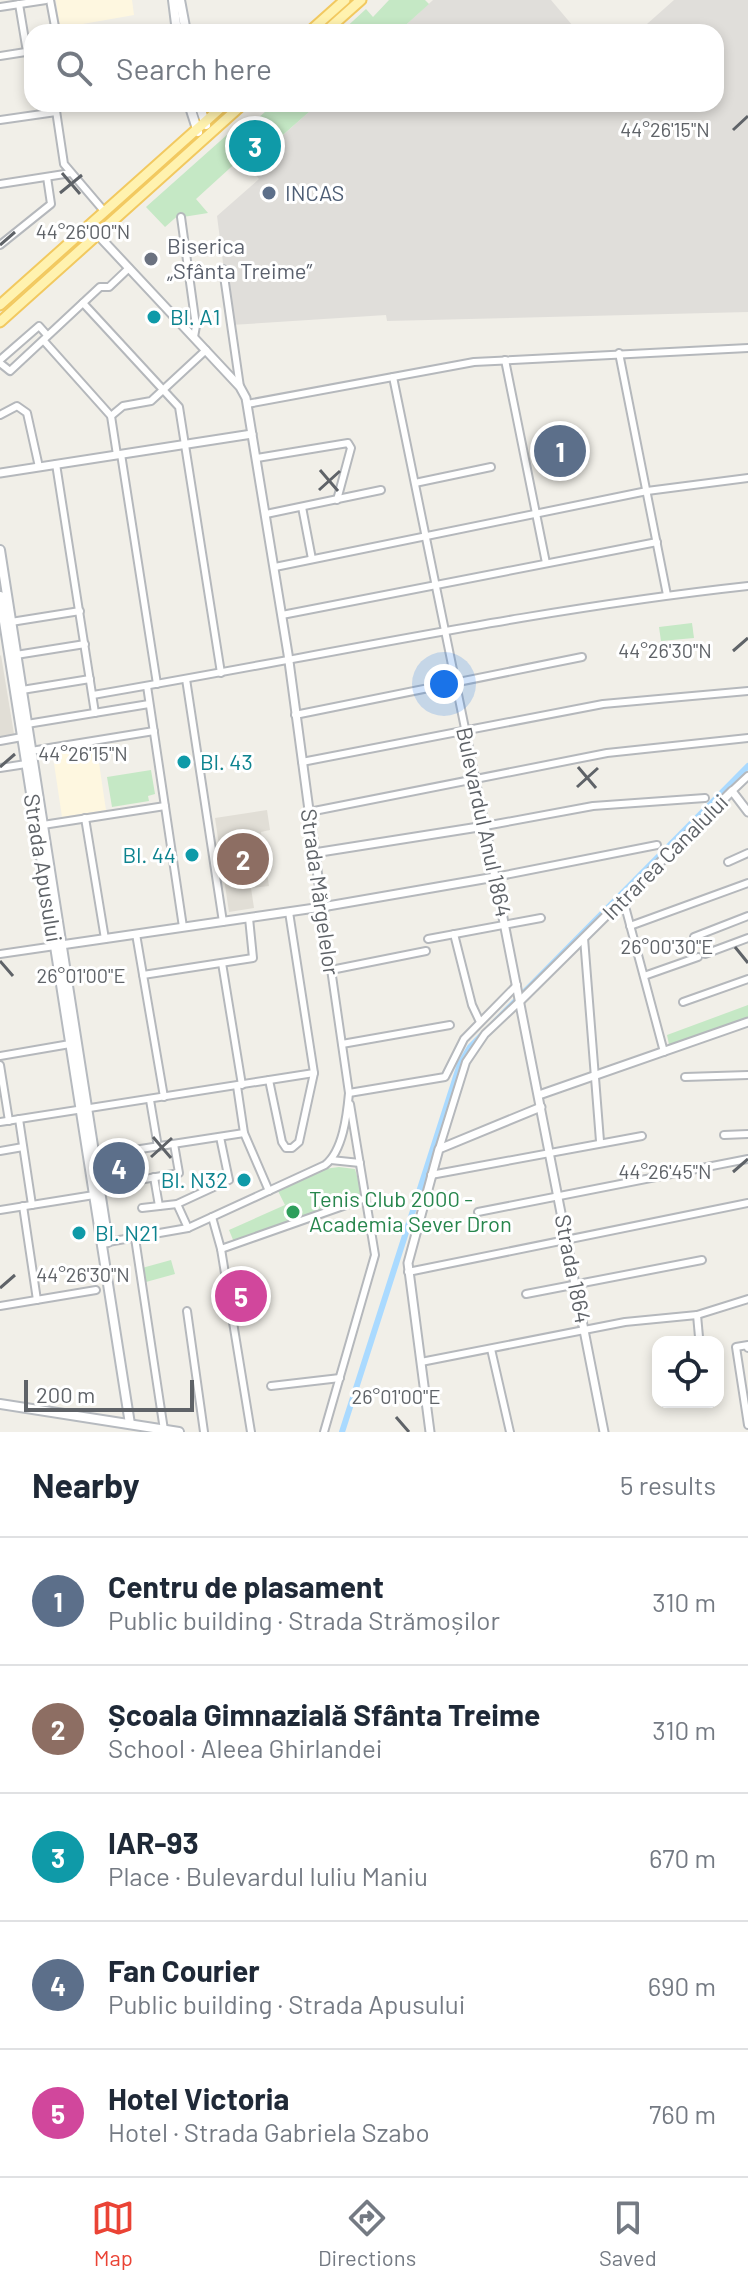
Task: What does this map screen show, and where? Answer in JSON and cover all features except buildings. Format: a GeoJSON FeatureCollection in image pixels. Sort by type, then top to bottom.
{"type":"FeatureCollection","features":[{"type":"Feature","properties":{"kind":"main road"},"geometry":{"type":"LineString","coordinates":[[173,0],[176,24]]}},
{"type":"Feature","properties":{"kind":"main road"},"geometry":{"type":"LineString","coordinates":[[180,0],[184,24]]}},
{"type":"Feature","properties":{"kind":"main road"},"geometry":{"type":"LineString","coordinates":[[318,24],[345,0]]}},
{"type":"Feature","properties":{"kind":"main road"},"geometry":{"type":"LineString","coordinates":[[334,24],[361,0]]}},
{"type":"Feature","properties":{"kind":"main road"},"geometry":{"type":"LineString","coordinates":[[193,112],[208,135]]}},
{"type":"Feature","properties":{"kind":"main road"},"geometry":{"type":"LineString","coordinates":[[199,112],[199,125]]}},
{"type":"Feature","properties":{"kind":"main road"},"geometry":{"type":"LineString","coordinates":[[0,305],[215,112]]}},
{"type":"Feature","properties":{"kind":"main road"},"geometry":{"type":"LineString","coordinates":[[0,322],[234,112]]}},
{"type":"Feature","properties":{"kind":"main road","name":"Strada Apusului"},"geometry":{"type":"LineString","coordinates":[[0,550],[5,627]]}},
{"type":"Feature","properties":{"kind":"main road","name":"Strada Apusului"},"geometry":{"type":"LineString","coordinates":[[0,596],[22,690],[28,751],[105,1242],[130,1424]]}},
{"type":"Feature","properties":{"kind":"main road","name":"Strada Apusului"},"geometry":{"type":"LineString","coordinates":[[13,656],[22,737],[28,751]]}},
{"type":"Feature","properties":{"kind":"main road","name":"Strada Apusului"},"geometry":{"type":"LineString","coordinates":[[58,946],[70,1044],[84,1110]]}},
{"type":"Feature","properties":{"kind":"main road"},"geometry":{"type":"LineString","coordinates":[[0,1404],[179,1432]]}},
{"type":"Feature","properties":{"kind":"street"},"geometry":{"type":"LineString","coordinates":[[0,7],[48,0],[54,24]]}},
{"type":"Feature","properties":{"kind":"street"},"geometry":{"type":"LineString","coordinates":[[19,4],[24,28]]}},
{"type":"Feature","properties":{"kind":"street"},"geometry":{"type":"LineString","coordinates":[[0,56],[24,53]]}},
{"type":"Feature","properties":{"kind":"street"},"geometry":{"type":"LineString","coordinates":[[0,120],[37,112]]}},
{"type":"Feature","properties":{"kind":"street"},"geometry":{"type":"LineString","coordinates":[[57,112],[63,161],[104,211]]}},
{"type":"Feature","properties":{"kind":"street"},"geometry":{"type":"LineString","coordinates":[[0,184],[71,173]]}},
{"type":"Feature","properties":{"kind":"street"},"geometry":{"type":"LineString","coordinates":[[0,245],[51,204],[47,177]]}},
{"type":"Feature","properties":{"kind":"street"},"geometry":{"type":"LineString","coordinates":[[181,217],[196,326],[194,337]]}},
{"type":"Feature","properties":{"kind":"street","name":"Strada Mărgelelor"},"geometry":{"type":"LineString","coordinates":[[97,234],[240,387]]}},
{"type":"Feature","properties":{"kind":"street"},"geometry":{"type":"LineString","coordinates":[[129,268],[109,287],[100,287],[46,338],[10,371],[0,362],[39,326],[46,338],[111,416],[157,684]]}},
{"type":"Feature","properties":{"kind":"street","name":"Strada Mărgelelor"},"geometry":{"type":"LineString","coordinates":[[223,269],[240,387],[247,404],[275,567],[349,1093],[345,1119],[331,1160]]}},
{"type":"Feature","properties":{"kind":"street"},"geometry":{"type":"LineString","coordinates":[[83,303],[179,407],[221,673]]}},
{"type":"Feature","properties":{"kind":"street"},"geometry":{"type":"LineString","coordinates":[[247,404],[505,360],[748,348]]}},
{"type":"Feature","properties":{"kind":"street"},"geometry":{"type":"LineString","coordinates":[[111,416],[123,406],[151,401],[206,350]]}},
{"type":"Feature","properties":{"kind":"street"},"geometry":{"type":"LineString","coordinates":[[619,353],[667,595]]}},
{"type":"Feature","properties":{"kind":"street"},"geometry":{"type":"LineString","coordinates":[[505,360],[546,563]]}},
{"type":"Feature","properties":{"kind":"street","name":"Bulevardul Anul 1864"},"geometry":{"type":"LineString","coordinates":[[393,377],[520,1001]]}},
{"type":"Feature","properties":{"kind":"street"},"geometry":{"type":"LineString","coordinates":[[0,415],[13,406],[27,413],[39,467]]}},
{"type":"Feature","properties":{"kind":"street"},"geometry":{"type":"LineString","coordinates":[[0,473],[252,434]]}},
{"type":"Feature","properties":{"kind":"street"},"geometry":{"type":"LineString","coordinates":[[257,458],[348,443],[351,448],[337,500]]}},
{"type":"Feature","properties":{"kind":"street"},"geometry":{"type":"LineString","coordinates":[[56,464],[95,713]]}},
{"type":"Feature","properties":{"kind":"street"},"geometry":{"type":"LineString","coordinates":[[415,483],[491,467]]}},
{"type":"Feature","properties":{"kind":"street"},"geometry":{"type":"LineString","coordinates":[[275,567],[647,491],[748,478]]}},
{"type":"Feature","properties":{"kind":"street"},"geometry":{"type":"LineString","coordinates":[[266,514],[381,490]]}},
{"type":"Feature","properties":{"kind":"street"},"geometry":{"type":"LineString","coordinates":[[302,507],[312,559]]}},
{"type":"Feature","properties":{"kind":"street"},"geometry":{"type":"LineString","coordinates":[[282,615],[657,542]]}},
{"type":"Feature","properties":{"kind":"street"},"geometry":{"type":"LineString","coordinates":[[93,695],[579,607],[748,586]]}},
{"type":"Feature","properties":{"kind":"street"},"geometry":{"type":"LineString","coordinates":[[5,627],[80,611]]}},
{"type":"Feature","properties":{"kind":"street"},"geometry":{"type":"LineString","coordinates":[[13,656],[85,644]]}},
{"type":"Feature","properties":{"kind":"street"},"geometry":{"type":"LineString","coordinates":[[295,715],[582,657]]}},
{"type":"Feature","properties":{"kind":"street"},"geometry":{"type":"LineString","coordinates":[[22,690],[90,679]]}},
{"type":"Feature","properties":{"kind":"street"},"geometry":{"type":"LineString","coordinates":[[186,679],[223,922]]}},
{"type":"Feature","properties":{"kind":"street"},"geometry":{"type":"LineString","coordinates":[[147,686],[183,927]]}},
{"type":"Feature","properties":{"kind":"street"},"geometry":{"type":"LineString","coordinates":[[302,762],[603,704],[748,691]]}},
{"type":"Feature","properties":{"kind":"street"},"geometry":{"type":"LineString","coordinates":[[27,724],[149,704]]}},
{"type":"Feature","properties":{"kind":"street"},"geometry":{"type":"LineString","coordinates":[[28,751],[154,731]]}},
{"type":"Feature","properties":{"kind":"street"},"geometry":{"type":"LineString","coordinates":[[0,741],[22,737]]}},
{"type":"Feature","properties":{"kind":"street"},"geometry":{"type":"LineString","coordinates":[[309,812],[607,753],[748,738]]}},
{"type":"Feature","properties":{"kind":"street"},"geometry":{"type":"LineString","coordinates":[[0,768],[30,763]]}},
{"type":"Feature","properties":{"kind":"street","name":"Intrarea Canalului"},"geometry":{"type":"LineString","coordinates":[[430,1432],[408,1272],[410,1247],[466,1062],[485,1034],[748,776]]}},
{"type":"Feature","properties":{"kind":"street"},"geometry":{"type":"LineString","coordinates":[[732,791],[748,812]]}},
{"type":"Feature","properties":{"kind":"street"},"geometry":{"type":"LineString","coordinates":[[314,853],[593,806],[705,798]]}},
{"type":"Feature","properties":{"kind":"street"},"geometry":{"type":"LineString","coordinates":[[39,825],[165,806]]}},
{"type":"Feature","properties":{"kind":"street"},"geometry":{"type":"LineString","coordinates":[[85,818],[105,939]]}},
{"type":"Feature","properties":{"kind":"street"},"geometry":{"type":"LineString","coordinates":[[0,954],[322,907],[657,845]]}},
{"type":"Feature","properties":{"kind":"street"},"geometry":{"type":"LineString","coordinates":[[728,862],[748,853]]}},
{"type":"Feature","properties":{"kind":"street"},"geometry":{"type":"LineString","coordinates":[[630,926],[748,883]]}},
{"type":"Feature","properties":{"kind":"street"},"geometry":{"type":"LineString","coordinates":[[619,902],[630,926],[664,1052]]}},
{"type":"Feature","properties":{"kind":"street"},"geometry":{"type":"LineString","coordinates":[[269,1080],[282,1142],[286,1148],[292,1148],[299,1142],[314,1073],[289,912]]}},
{"type":"Feature","properties":{"kind":"street"},"geometry":{"type":"LineString","coordinates":[[694,937],[748,916]]}},
{"type":"Feature","properties":{"kind":"street"},"geometry":{"type":"LineString","coordinates":[[143,975],[254,956],[249,918]]}},
{"type":"Feature","properties":{"kind":"street"},"geometry":{"type":"LineString","coordinates":[[428,939],[541,918]]}},
{"type":"Feature","properties":{"kind":"street"},"geometry":{"type":"LineString","coordinates":[[136,934],[164,1097]]}},
{"type":"Feature","properties":{"kind":"street"},"geometry":{"type":"LineString","coordinates":[[454,934],[480,1022]]}},
{"type":"Feature","properties":{"kind":"street"},"geometry":{"type":"LineString","coordinates":[[584,938],[600,1141]]}},
{"type":"Feature","properties":{"kind":"street"},"geometry":{"type":"LineString","coordinates":[[644,976],[748,938]]}},
{"type":"Feature","properties":{"kind":"street"},"geometry":{"type":"LineString","coordinates":[[331,970],[426,951]]}},
{"type":"Feature","properties":{"kind":"street"},"geometry":{"type":"LineString","coordinates":[[222,963],[244,1133],[269,1191]]}},
{"type":"Feature","properties":{"kind":"street"},"geometry":{"type":"LineString","coordinates":[[683,1002],[748,979]]}},
{"type":"Feature","properties":{"kind":"street"},"geometry":{"type":"LineString","coordinates":[[324,1432],[375,1255],[349,1093],[445,1077],[459,1046],[517,985]]}},
{"type":"Feature","properties":{"kind":"street","name":"Strada 1864"},"geometry":{"type":"LineString","coordinates":[[520,1001],[604,1432]]}},
{"type":"Feature","properties":{"kind":"street"},"geometry":{"type":"LineString","coordinates":[[539,1095],[748,1022]]}},
{"type":"Feature","properties":{"kind":"street"},"geometry":{"type":"LineString","coordinates":[[342,1044],[450,1025]]}},
{"type":"Feature","properties":{"kind":"street"},"geometry":{"type":"LineString","coordinates":[[0,1056],[70,1044]]}},
{"type":"Feature","properties":{"kind":"street"},"geometry":{"type":"LineString","coordinates":[[0,1065],[9,1121]]}},
{"type":"Feature","properties":{"kind":"street"},"geometry":{"type":"LineString","coordinates":[[0,1122],[314,1073]]}},
{"type":"Feature","properties":{"kind":"street"},"geometry":{"type":"LineString","coordinates":[[685,1077],[748,1075]]}},
{"type":"Feature","properties":{"kind":"street"},"geometry":{"type":"LineString","coordinates":[[150,1100],[158,1147]]}},
{"type":"Feature","properties":{"kind":"street"},"geometry":{"type":"LineString","coordinates":[[439,1149],[541,1107]]}},
{"type":"Feature","properties":{"kind":"street"},"geometry":{"type":"LineString","coordinates":[[19,1119],[32,1205]]}},
{"type":"Feature","properties":{"kind":"street"},"geometry":{"type":"LineString","coordinates":[[139,1180],[134,1150],[244,1133]]}},
{"type":"Feature","properties":{"kind":"street"},"geometry":{"type":"LineString","coordinates":[[724,1135],[748,1134]]}},
{"type":"Feature","properties":{"kind":"street"},"geometry":{"type":"LineString","coordinates":[[431,1175],[600,1141],[642,1136]]}},
{"type":"Feature","properties":{"kind":"street"},"geometry":{"type":"LineString","coordinates":[[142,1208],[177,1204],[229,1180],[220,1137]]}},
{"type":"Feature","properties":{"kind":"street"},"geometry":{"type":"LineString","coordinates":[[0,1210],[179,1173],[174,1144]]}},
{"type":"Feature","properties":{"kind":"street"},"geometry":{"type":"LineString","coordinates":[[0,1151],[23,1147]]}},
{"type":"Feature","properties":{"kind":"street"},"geometry":{"type":"LineString","coordinates":[[478,1212],[748,1159]]}},
{"type":"Feature","properties":{"kind":"street"},"geometry":{"type":"LineString","coordinates":[[105,1242],[188,1228],[331,1160],[360,1163]]}},
{"type":"Feature","properties":{"kind":"street"},"geometry":{"type":"LineString","coordinates":[[154,1177],[159,1206]]}},
{"type":"Feature","properties":{"kind":"street"},"geometry":{"type":"LineString","coordinates":[[221,1249],[366,1198]]}},
{"type":"Feature","properties":{"kind":"street"},"geometry":{"type":"LineString","coordinates":[[408,1272],[748,1203]]}},
{"type":"Feature","properties":{"kind":"street"},"geometry":{"type":"LineString","coordinates":[[177,1204],[188,1228]]}},
{"type":"Feature","properties":{"kind":"street"},"geometry":{"type":"LineString","coordinates":[[23,1206],[37,1300]]}},
{"type":"Feature","properties":{"kind":"street"},"geometry":{"type":"LineString","coordinates":[[212,1217],[221,1249],[251,1432]]}},
{"type":"Feature","properties":{"kind":"street"},"geometry":{"type":"LineString","coordinates":[[135,1238],[164,1430]]}},
{"type":"Feature","properties":{"kind":"street"},"geometry":{"type":"LineString","coordinates":[[526,1294],[702,1260]]}},
{"type":"Feature","properties":{"kind":"street"},"geometry":{"type":"LineString","coordinates":[[0,1306],[96,1290]]}},
{"type":"Feature","properties":{"kind":"street"},"geometry":{"type":"LineString","coordinates":[[421,1362],[625,1322],[697,1315],[748,1299]]}},
{"type":"Feature","properties":{"kind":"street"},"geometry":{"type":"LineString","coordinates":[[187,1311],[204,1432]]}},
{"type":"Feature","properties":{"kind":"street"},"geometry":{"type":"LineString","coordinates":[[697,1315],[699,1336]]}},
{"type":"Feature","properties":{"kind":"street"},"geometry":{"type":"LineString","coordinates":[[748,1347],[736,1347],[748,1425]]}},
{"type":"Feature","properties":{"kind":"street"},"geometry":{"type":"LineString","coordinates":[[491,1349],[510,1432]]}},
{"type":"Feature","properties":{"kind":"street"},"geometry":{"type":"LineString","coordinates":[[271,1386],[340,1378]]}},
{"type":"Feature","properties":{"kind":"shaded area"},"geometry":{"type":"Polygon","coordinates":[[[56,0],[132,0],[134,15],[83,24],[59,24],[56,0]]]}},
{"type":"Feature","properties":{"kind":"shaded area"},"geometry":{"type":"Polygon","coordinates":[[[433,0],[551,0],[571,24],[407,24],[433,0]]]}},
{"type":"Feature","properties":{"kind":"shaded area"},"geometry":{"type":"Polygon","coordinates":[[[674,0],[748,0],[748,312],[387,321],[386,315],[231,325],[217,216],[259,179],[248,166],[309,112],[724,112],[724,24],[647,24],[674,0]]]}},
{"type":"Feature","properties":{"kind":"shaded area"},"geometry":{"type":"Polygon","coordinates":[[[0,656],[14,734],[0,737],[0,656]]]}},
{"type":"Feature","properties":{"kind":"shaded area"},"geometry":{"type":"Polygon","coordinates":[[[96,743],[106,810],[62,817],[52,750],[96,743]]]}},
{"type":"Feature","properties":{"kind":"shaded area"},"geometry":{"type":"Polygon","coordinates":[[[267,810],[270,830],[261,832],[269,886],[251,888],[254,908],[229,912],[215,818],[267,810]]]}},
{"type":"Feature","properties":{"kind":"green space"},"geometry":{"type":"Polygon","coordinates":[[[389,0],[425,0],[429,4],[407,24],[350,24],[366,9],[373,17],[389,0]]]}},
{"type":"Feature","properties":{"kind":"green space"},"geometry":{"type":"Polygon","coordinates":[[[265,112],[309,112],[276,141],[257,119],[265,112]]]}},
{"type":"Feature","properties":{"kind":"green space"},"geometry":{"type":"Polygon","coordinates":[[[228,134],[240,148],[241,158],[196,199],[208,213],[183,217],[182,212],[165,227],[146,207],[228,134]]]}},
{"type":"Feature","properties":{"kind":"green space"},"geometry":{"type":"Polygon","coordinates":[[[692,623],[694,638],[661,641],[659,627],[692,623]]]}},
{"type":"Feature","properties":{"kind":"green space"},"geometry":{"type":"Polygon","coordinates":[[[151,770],[155,794],[148,796],[149,801],[112,807],[107,777],[151,770]]]}},
{"type":"Feature","properties":{"kind":"green space"},"geometry":{"type":"Polygon","coordinates":[[[748,1005],[748,1020],[670,1049],[667,1035],[748,1005]]]}},
{"type":"Feature","properties":{"kind":"green space","name":"Tenis Club 2000 - Academia Sever Dron"},"geometry":{"type":"Polygon","coordinates":[[[324,1169],[355,1169],[363,1197],[295,1218],[296,1223],[236,1247],[229,1230],[285,1205],[278,1191],[324,1169]]]}},
{"type":"Feature","properties":{"kind":"green space"},"geometry":{"type":"Polygon","coordinates":[[[171,1260],[175,1274],[146,1282],[142,1268],[171,1260]]]}},
{"type":"Feature","properties":{"kind":"waterway"},"geometry":{"type":"LineString","coordinates":[[342,1432],[460,1064],[470,1047],[748,766]]}},
{"type":"Feature","properties":{"kind":"place","name":"IAR-93"},"geometry":{"type":"Point","coordinates":[255,146]}},
{"type":"Feature","properties":{"kind":"place","name":"INCAS"},"geometry":{"type":"Point","coordinates":[269,193]}},
{"type":"Feature","properties":{"kind":"place","name":"Biserica „Sfânta Treime”"},"geometry":{"type":"Point","coordinates":[151,259]}},
{"type":"Feature","properties":{"kind":"place","name":"Bl. A1"},"geometry":{"type":"Point","coordinates":[154,317]}},
{"type":"Feature","properties":{"kind":"place","name":"Centru de plasament"},"geometry":{"type":"Point","coordinates":[560,451]}},
{"type":"Feature","properties":{"kind":"place","name":"Bl. 43"},"geometry":{"type":"Point","coordinates":[184,762]}},
{"type":"Feature","properties":{"kind":"place","name":"Bl. 44"},"geometry":{"type":"Point","coordinates":[192,855]}},
{"type":"Feature","properties":{"kind":"place","name":"Școala Gimnazială Sfânta Treime"},"geometry":{"type":"Point","coordinates":[243,859]}},
{"type":"Feature","properties":{"kind":"place","name":"Fan Courier"},"geometry":{"type":"Point","coordinates":[119,1168]}},
{"type":"Feature","properties":{"kind":"place","name":"Bl. N32"},"geometry":{"type":"Point","coordinates":[244,1180]}},
{"type":"Feature","properties":{"kind":"place","name":"Tenis Club 2000 - Academia Sever Dron"},"geometry":{"type":"Point","coordinates":[293,1212]}},
{"type":"Feature","properties":{"kind":"place","name":"Bl. N21"},"geometry":{"type":"Point","coordinates":[79,1233]}},
{"type":"Feature","properties":{"kind":"place","name":"Hotel Victoria"},"geometry":{"type":"Point","coordinates":[241,1296]}}]}
